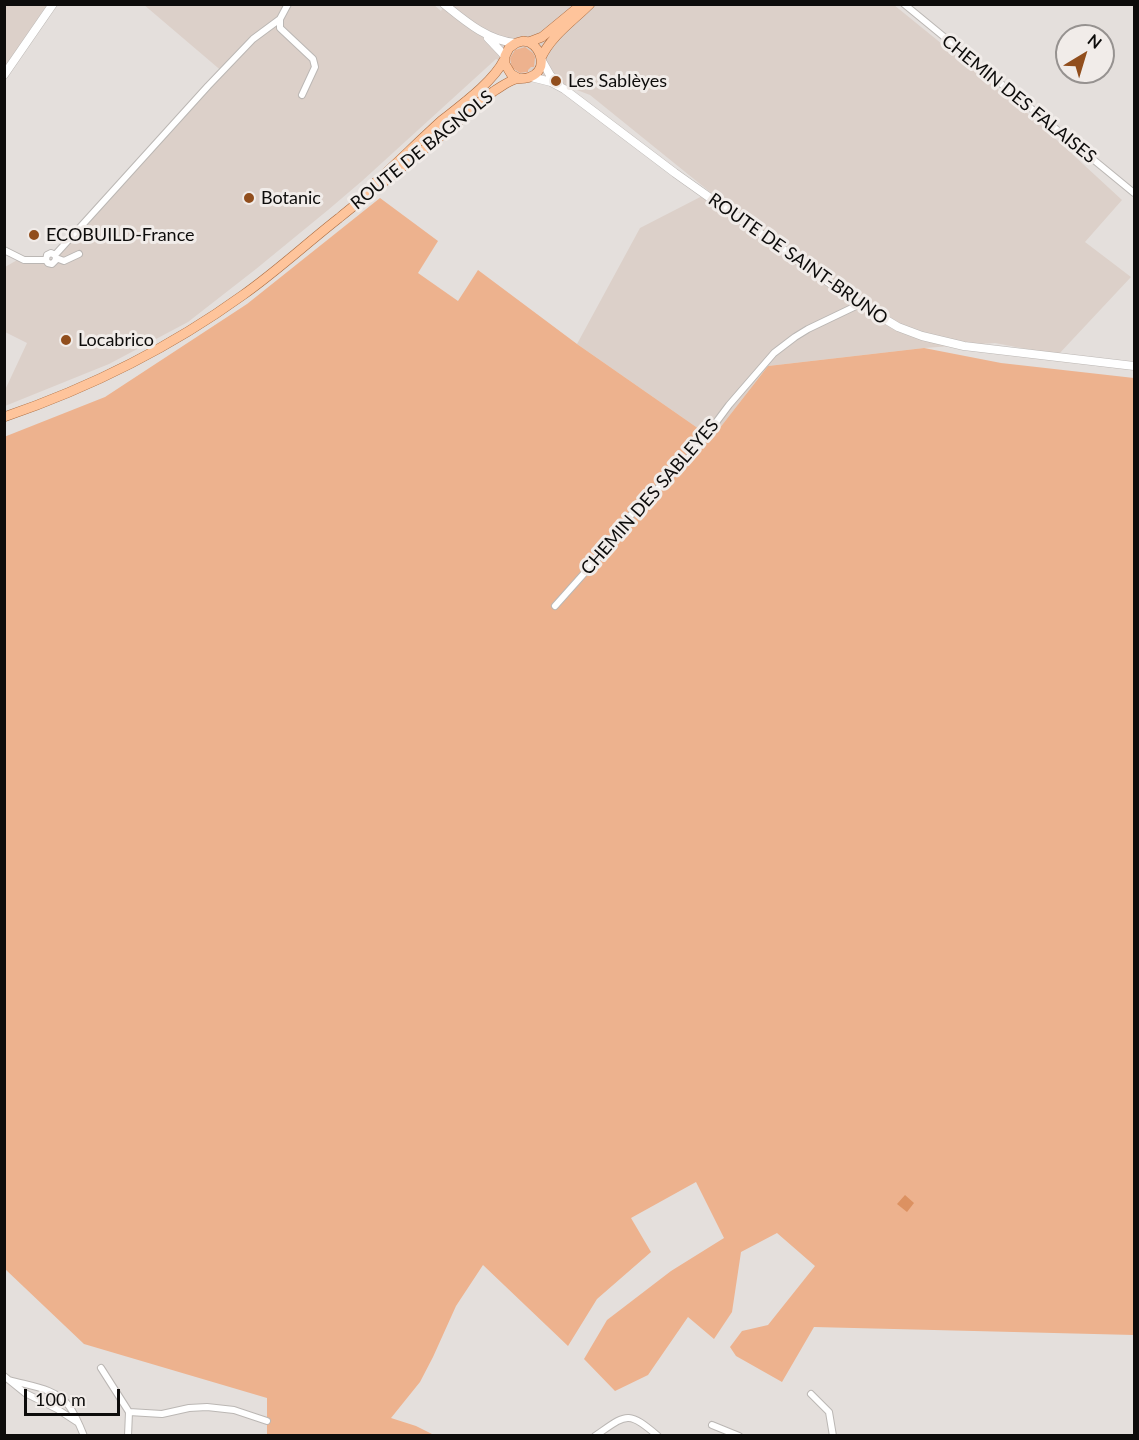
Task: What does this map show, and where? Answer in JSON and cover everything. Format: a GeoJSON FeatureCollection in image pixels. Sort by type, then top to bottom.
{"type":"FeatureCollection","features":[{"type":"Feature","properties":{"kind":"main road"},"geometry":{"type":"LineString","coordinates":[[529,42],[546,34],[582,4]]}},
{"type":"Feature","properties":{"kind":"main road"},"geometry":{"type":"LineString","coordinates":[[531,77],[537,72],[544,51],[590,4]]}},
{"type":"Feature","properties":{"kind":"main road"},"geometry":{"type":"LineString","coordinates":[[516,43],[529,42],[537,48],[542,60]]}},
{"type":"Feature","properties":{"kind":"main road","name":"ROUTE DE BAGNOLS"},"geometry":{"type":"LineString","coordinates":[[339,218],[485,83],[498,70],[509,48],[516,43]]}},
{"type":"Feature","properties":{"kind":"main road"},"geometry":{"type":"LineString","coordinates":[[504,58],[508,71],[518,78]]}},
{"type":"Feature","properties":{"kind":"main road","name":"ROUTE DE BAGNOLS"},"geometry":{"type":"LineString","coordinates":[[339,218],[444,134],[487,96],[510,81],[531,77]]}},
{"type":"Feature","properties":{"kind":"main road"},"geometry":{"type":"LineString","coordinates":[[4,417],[90,383],[182,335],[261,282],[339,218]]}},
{"type":"Feature","properties":{"kind":"street"},"geometry":{"type":"LineString","coordinates":[[4,75],[53,4]]}},
{"type":"Feature","properties":{"kind":"street"},"geometry":{"type":"LineString","coordinates":[[4,250],[24,260],[46,260],[52,264],[55,256],[208,86],[253,39],[280,19],[288,4]]}},
{"type":"Feature","properties":{"kind":"street"},"geometry":{"type":"LineString","coordinates":[[444,4],[480,30],[504,58]]}},
{"type":"Feature","properties":{"kind":"street","name":"CHEMIN DES FALAISES"},"geometry":{"type":"LineString","coordinates":[[904,4],[1134,193]]}},
{"type":"Feature","properties":{"kind":"street"},"geometry":{"type":"LineString","coordinates":[[280,19],[280,28],[313,59],[315,67],[302,95]]}},
{"type":"Feature","properties":{"kind":"street"},"geometry":{"type":"LineString","coordinates":[[480,30],[501,40],[516,43]]}},
{"type":"Feature","properties":{"kind":"street"},"geometry":{"type":"LineString","coordinates":[[542,60],[550,75],[564,89]]}},
{"type":"Feature","properties":{"kind":"street"},"geometry":{"type":"LineString","coordinates":[[531,77],[551,82],[564,89]]}},
{"type":"Feature","properties":{"kind":"street","name":"ROUTE DE SAINT-BRUNO"},"geometry":{"type":"LineString","coordinates":[[564,89],[675,173],[858,303],[898,327],[940,341],[975,348],[1134,366]]}},
{"type":"Feature","properties":{"kind":"street"},"geometry":{"type":"LineString","coordinates":[[55,256],[64,261],[79,254]]}},
{"type":"Feature","properties":{"kind":"street","name":"CHEMIN DES SABLEYES"},"geometry":{"type":"LineString","coordinates":[[555,606],[586,568],[605,550],[629,518],[694,452],[729,405],[774,353],[808,329],[858,303]]}},
{"type":"Feature","properties":{"kind":"street"},"geometry":{"type":"LineString","coordinates":[[101,1368],[129,1412],[128,1436]]}},
{"type":"Feature","properties":{"kind":"street"},"geometry":{"type":"LineString","coordinates":[[7,1378],[25,1393],[78,1422]]}},
{"type":"Feature","properties":{"kind":"street"},"geometry":{"type":"LineString","coordinates":[[7,1378],[49,1391],[60,1397],[68,1404],[84,1436]]}},
{"type":"Feature","properties":{"kind":"street"},"geometry":{"type":"LineString","coordinates":[[811,1394],[829,1412],[833,1436]]}},
{"type":"Feature","properties":{"kind":"street"},"geometry":{"type":"LineString","coordinates":[[129,1412],[162,1414],[189,1408],[215,1407],[234,1410],[267,1421]]}},
{"type":"Feature","properties":{"kind":"street"},"geometry":{"type":"LineString","coordinates":[[595,1436],[620,1419],[629,1417],[642,1423],[658,1436]]}},
{"type":"Feature","properties":{"kind":"street"},"geometry":{"type":"LineString","coordinates":[[712,1425],[739,1436]]}},
{"type":"Feature","properties":{"kind":"shaded area"},"geometry":{"type":"Polygon","coordinates":[[[143,4],[433,4],[441,11],[445,4],[894,5],[1032,117],[1122,200],[1085,242],[1131,277],[1058,355],[995,343],[924,348],[768,366],[712,438],[577,344],[640,228],[710,192],[590,95],[496,59],[362,181],[188,322],[109,364],[5,406],[5,390],[27,343],[5,332],[5,267],[19,259],[55,259],[224,73],[143,4]]]}},
{"type":"Feature","properties":{"kind":"shaded area"},"geometry":{"type":"Polygon","coordinates":[[[4,5],[47,5],[5,67],[4,5]]]}},
{"type":"Feature","properties":{"kind":"shaded area"},"geometry":{"type":"Polygon","coordinates":[[[525,47],[535,57],[534,67],[531,67],[528,72],[520,73],[512,68],[510,58],[515,50],[525,47]]]}},
{"type":"Feature","properties":{"kind":"shaded area"},"geometry":{"type":"Polygon","coordinates":[[[380,198],[438,241],[418,273],[458,301],[478,270],[577,344],[712,438],[768,366],[924,348],[1001,363],[1134,378],[1134,1335],[814,1327],[782,1382],[736,1356],[730,1347],[742,1331],[768,1325],[815,1266],[777,1233],[741,1252],[732,1312],[714,1339],[688,1317],[648,1375],[615,1391],[584,1359],[607,1320],[671,1271],[724,1238],[696,1182],[631,1218],[651,1252],[597,1299],[568,1346],[483,1265],[456,1306],[420,1382],[391,1418],[434,1435],[267,1435],[267,1398],[84,1344],[5,1269],[4,437],[105,397],[247,304],[380,198]]]}},
{"type":"Feature","properties":{"kind":"shaded area"},"geometry":{"type":"Polygon","coordinates":[[[905,1195],[914,1203],[907,1212],[897,1204],[905,1195]]]}},
{"type":"Feature","properties":{"kind":"place","name":"Les Sablèyes"},"geometry":{"type":"Point","coordinates":[556,81]}},
{"type":"Feature","properties":{"kind":"place","name":"Botanic"},"geometry":{"type":"Point","coordinates":[249,198]}},
{"type":"Feature","properties":{"kind":"place","name":"ECOBUILD-France"},"geometry":{"type":"Point","coordinates":[34,235]}},
{"type":"Feature","properties":{"kind":"place","name":"Locabrico"},"geometry":{"type":"Point","coordinates":[66,340]}}]}
